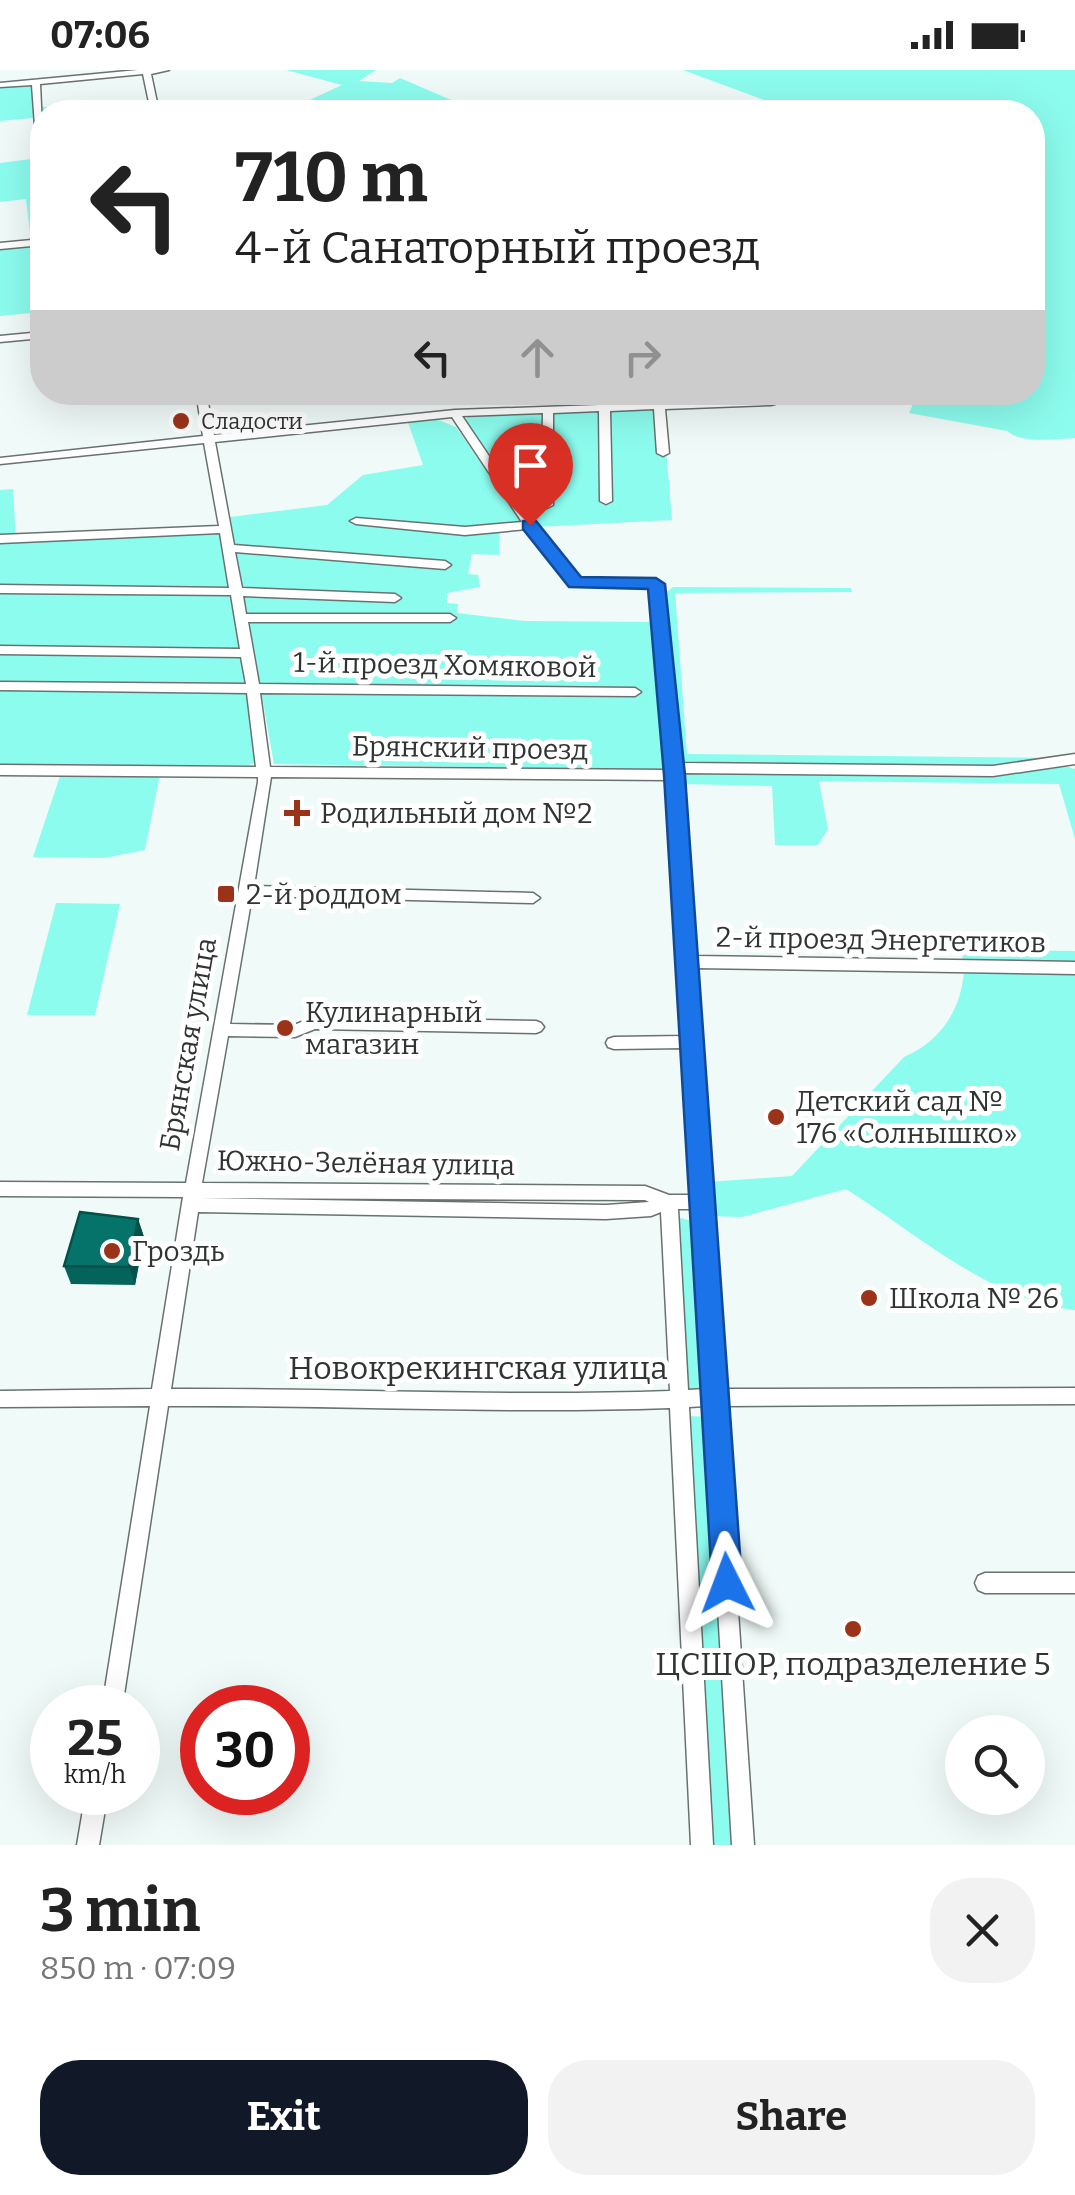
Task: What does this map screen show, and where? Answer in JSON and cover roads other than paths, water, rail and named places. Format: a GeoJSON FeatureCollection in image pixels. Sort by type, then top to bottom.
{"type":"FeatureCollection","features":[{"type":"Feature","properties":{"kind":"street"},"geometry":{"type":"LineString","coordinates":[[0,84],[166,70]]}},
{"type":"Feature","properties":{"kind":"street"},"geometry":{"type":"LineString","coordinates":[[147,71],[153,100]]}},
{"type":"Feature","properties":{"kind":"street"},"geometry":{"type":"LineString","coordinates":[[36,81],[37,100]]}},
{"type":"Feature","properties":{"kind":"street"},"geometry":{"type":"LineString","coordinates":[[0,246],[30,243]]}},
{"type":"Feature","properties":{"kind":"street"},"geometry":{"type":"LineString","coordinates":[[0,339],[30,335]]}},
{"type":"Feature","properties":{"kind":"street","name":"Брянская улица"},"geometry":{"type":"LineString","coordinates":[[116,1685],[192,1196],[266,770],[203,405]]}},
{"type":"Feature","properties":{"kind":"street"},"geometry":{"type":"LineString","coordinates":[[0,461],[455,413],[604,405],[606,501]]}},
{"type":"Feature","properties":{"kind":"street"},"geometry":{"type":"LineString","coordinates":[[659,405],[663,453]]}},
{"type":"Feature","properties":{"kind":"street"},"geometry":{"type":"LineString","coordinates":[[547,504],[548,408]]}},
{"type":"Feature","properties":{"kind":"street"},"geometry":{"type":"LineString","coordinates":[[455,413],[530,525],[576,583],[656,584],[674,772],[743,1845]]}},
{"type":"Feature","properties":{"kind":"street"},"geometry":{"type":"LineString","coordinates":[[356,521],[465,531],[530,525]]}},
{"type":"Feature","properties":{"kind":"street"},"geometry":{"type":"LineString","coordinates":[[0,540],[224,529]]}},
{"type":"Feature","properties":{"kind":"street"},"geometry":{"type":"LineString","coordinates":[[227,548],[444,565]]}},
{"type":"Feature","properties":{"kind":"street"},"geometry":{"type":"LineString","coordinates":[[0,589],[395,598]]}},
{"type":"Feature","properties":{"kind":"street"},"geometry":{"type":"LineString","coordinates":[[239,618],[450,618]]}},
{"type":"Feature","properties":{"kind":"street"},"geometry":{"type":"LineString","coordinates":[[0,650],[248,652]]}},
{"type":"Feature","properties":{"kind":"street","name":"1-й проезд Хомяковой"},"geometry":{"type":"LineString","coordinates":[[0,686],[635,692]]}},
{"type":"Feature","properties":{"kind":"street","name":"Брянский проезд"},"geometry":{"type":"LineString","coordinates":[[0,770],[994,771],[1075,759]]}},
{"type":"Feature","properties":{"kind":"street"},"geometry":{"type":"LineString","coordinates":[[245,892],[533,898]]}},
{"type":"Feature","properties":{"kind":"street","name":"2-й проезд Энергетиков"},"geometry":{"type":"LineString","coordinates":[[686,962],[1075,968]]}},
{"type":"Feature","properties":{"kind":"street"},"geometry":{"type":"LineString","coordinates":[[223,1030],[295,1031],[314,1022],[536,1027]]}},
{"type":"Feature","properties":{"kind":"street"},"geometry":{"type":"LineString","coordinates":[[614,1043],[690,1042]]}},
{"type":"Feature","properties":{"kind":"street","name":"Южно-Зелёная улица"},"geometry":{"type":"LineString","coordinates":[[0,1189],[606,1212],[650,1210],[670,1202],[700,1206]]}},
{"type":"Feature","properties":{"kind":"street"},"geometry":{"type":"LineString","coordinates":[[670,1202],[702,1845]]}},
{"type":"Feature","properties":{"kind":"street","name":"Новокрекингская улица"},"geometry":{"type":"LineString","coordinates":[[2,1399],[572,1403],[1075,1396]]}},
{"type":"Feature","properties":{"kind":"street"},"geometry":{"type":"LineString","coordinates":[[985,1583],[1075,1583]]}},
{"type":"Feature","properties":{"kind":"street"},"geometry":{"type":"LineString","coordinates":[[88,1845],[94,1815]]}},
{"type":"Feature","properties":{"kind":"place","name":"Сладости"},"geometry":{"type":"Point","coordinates":[181,421]}},
{"type":"Feature","properties":{"kind":"place","name":"Родильный дом №2"},"geometry":{"type":"Point","coordinates":[297,813]}},
{"type":"Feature","properties":{"kind":"place","name":"2-й роддом"},"geometry":{"type":"Point","coordinates":[226,894]}},
{"type":"Feature","properties":{"kind":"place","name":"Кулинарный магазин"},"geometry":{"type":"Point","coordinates":[285,1028]}},
{"type":"Feature","properties":{"kind":"place","name":"Детский сад № 176 «Солнышко»"},"geometry":{"type":"Point","coordinates":[776,1117]}},
{"type":"Feature","properties":{"kind":"place","name":"Гроздь"},"geometry":{"type":"Point","coordinates":[112,1251]}},
{"type":"Feature","properties":{"kind":"place","name":"Школа № 26"},"geometry":{"type":"Point","coordinates":[869,1298]}},
{"type":"Feature","properties":{"kind":"place","name":"ЦСШОР, подразделение 5"},"geometry":{"type":"Point","coordinates":[853,1629]}}]}
